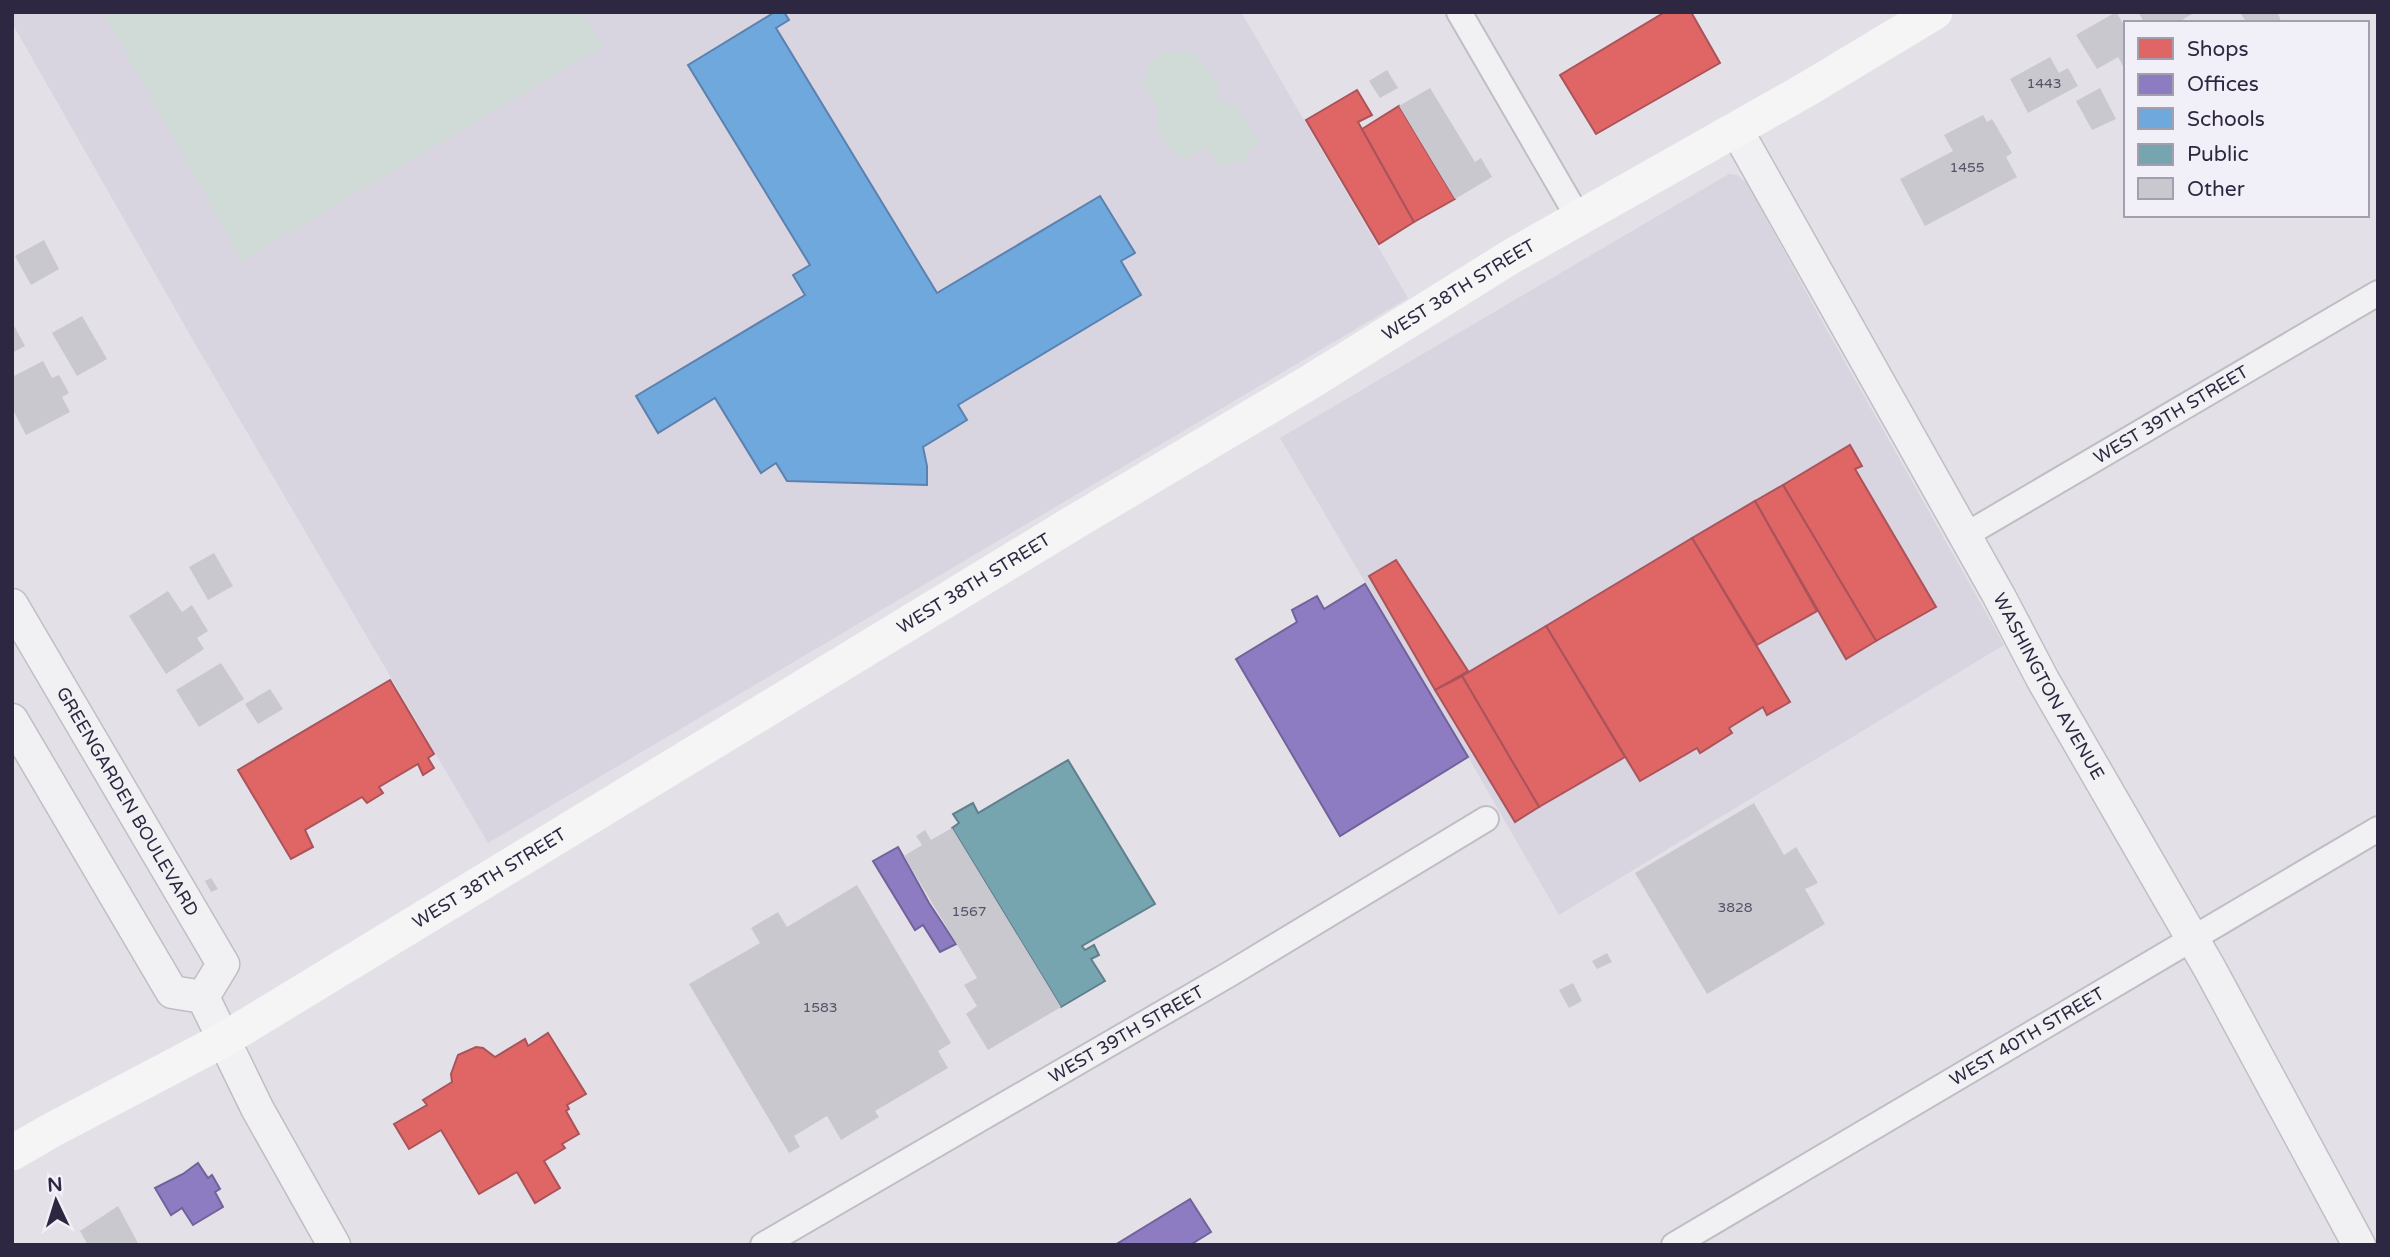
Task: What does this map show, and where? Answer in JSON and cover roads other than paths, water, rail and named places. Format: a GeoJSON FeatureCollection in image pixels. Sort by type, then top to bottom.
{"type":"FeatureCollection","features":[{"type":"Feature","properties":{"kind":"main road","name":"WEST 38TH STREET"},"geometry":{"type":"LineString","coordinates":[[12,1153],[223,1040],[1073,523],[1310,383],[1368,344],[1578,218],[1935,12]]}},
{"type":"Feature","properties":{"kind":"street"},"geometry":{"type":"LineString","coordinates":[[1459,12],[1578,218]]}},
{"type":"Feature","properties":{"kind":"street","name":"WASHINGTON AVENUE"},"geometry":{"type":"LineString","coordinates":[[1736,129],[2043,680],[2210,969],[2359,1245]]}},
{"type":"Feature","properties":{"kind":"street","name":"WEST 39TH STREET"},"geometry":{"type":"LineString","coordinates":[[1964,536],[2378,293]]}},
{"type":"Feature","properties":{"kind":"street","name":"GREENGARDEN BOULEVARD"},"geometry":{"type":"LineString","coordinates":[[12,605],[223,964],[204,997]]}},
{"type":"Feature","properties":{"kind":"street"},"geometry":{"type":"LineString","coordinates":[[12,720],[172,992],[204,997],[257,1108],[334,1245]]}},
{"type":"Feature","properties":{"kind":"street","name":"WEST 39TH STREET"},"geometry":{"type":"LineString","coordinates":[[762,1245],[1228,975],[1486,819]]}},
{"type":"Feature","properties":{"kind":"street","name":"WEST 40TH STREET"},"geometry":{"type":"LineString","coordinates":[[1674,1245],[2378,829]]}}]}
